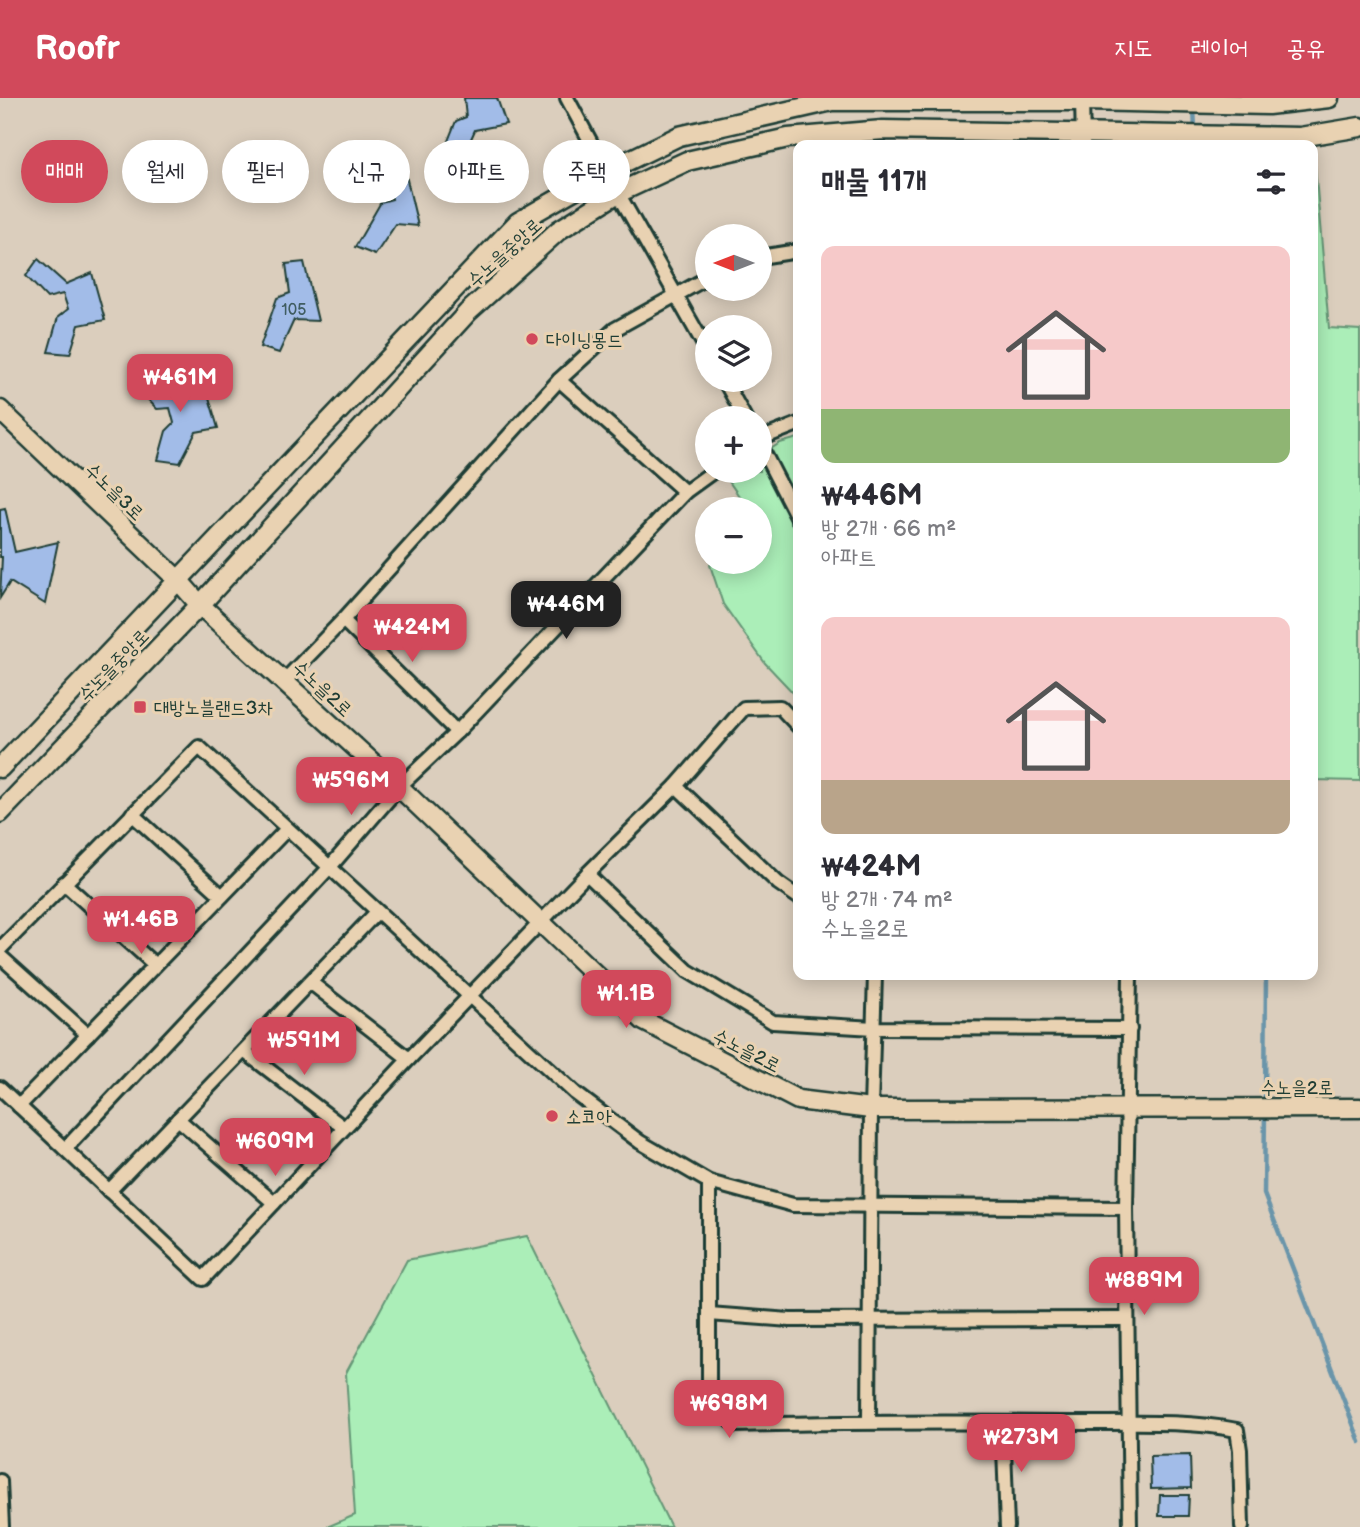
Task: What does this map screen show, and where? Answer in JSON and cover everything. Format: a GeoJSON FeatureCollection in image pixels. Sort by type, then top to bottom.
{"type":"FeatureCollection","features":[{"type":"Feature","properties":{"kind":"main road","name":"수노을중앙로"},"geometry":{"type":"LineString","coordinates":[[630,160],[679,136],[832,101],[1082,100],[1268,105],[1329,98]]}},
{"type":"Feature","properties":{"kind":"main road","name":"수노을중앙로"},"geometry":{"type":"LineString","coordinates":[[630,187],[687,161],[788,138],[883,130],[1083,140],[1136,135],[1300,137],[1360,127]]}},
{"type":"Feature","properties":{"kind":"main road","name":"수노을중앙로"},"geometry":{"type":"LineString","coordinates":[[0,768],[518,222],[551,203]]}},
{"type":"Feature","properties":{"kind":"main road","name":"수노을중앙로"},"geometry":{"type":"LineString","coordinates":[[0,813],[200,605],[468,312],[559,230],[602,203]]}},
{"type":"Feature","properties":{"kind":"main road","name":"수노을3로"},"geometry":{"type":"LineString","coordinates":[[0,410],[179,581],[200,605]]}},
{"type":"Feature","properties":{"kind":"main road","name":"수노을2로"},"geometry":{"type":"LineString","coordinates":[[200,605],[399,787],[644,1021],[797,1100],[871,1109],[1360,1108]]}},
{"type":"Feature","properties":{"kind":"street"},"geometry":{"type":"LineString","coordinates":[[567,98],[590,140]]}},
{"type":"Feature","properties":{"kind":"street"},"geometry":{"type":"LineString","coordinates":[[1082,100],[1083,140]]}},
{"type":"Feature","properties":{"kind":"street"},"geometry":{"type":"LineString","coordinates":[[624,203],[695,328]]}},
{"type":"Feature","properties":{"kind":"street"},"geometry":{"type":"LineString","coordinates":[[772,255],[793,252]]}},
{"type":"Feature","properties":{"kind":"street"},"geometry":{"type":"LineString","coordinates":[[284,681],[344,620],[559,380],[615,329],[695,284]]}},
{"type":"Feature","properties":{"kind":"street"},"geometry":{"type":"LineString","coordinates":[[559,380],[685,492]]}},
{"type":"Feature","properties":{"kind":"street"},"geometry":{"type":"LineString","coordinates":[[772,434],[793,426]]}},
{"type":"Feature","properties":{"kind":"street"},"geometry":{"type":"LineString","coordinates":[[772,468],[793,509]]}},
{"type":"Feature","properties":{"kind":"street"},"geometry":{"type":"LineString","coordinates":[[65,1149],[329,868],[399,787],[457,732],[685,492],[697,483]]}},
{"type":"Feature","properties":{"kind":"street"},"geometry":{"type":"LineString","coordinates":[[344,620],[457,732]]}},
{"type":"Feature","properties":{"kind":"street"},"geometry":{"type":"LineString","coordinates":[[0,1088],[203,1279],[409,1059],[676,786],[744,708],[780,707],[793,721]]}},
{"type":"Feature","properties":{"kind":"street"},"geometry":{"type":"LineString","coordinates":[[0,949],[198,747],[575,1093],[640,1142],[709,1182],[793,1205],[1126,1208]]}},
{"type":"Feature","properties":{"kind":"street"},"geometry":{"type":"LineString","coordinates":[[676,786],[778,883],[793,894]]}},
{"type":"Feature","properties":{"kind":"street"},"geometry":{"type":"LineString","coordinates":[[132,814],[222,895]]}},
{"type":"Feature","properties":{"kind":"street"},"geometry":{"type":"LineString","coordinates":[[19,1105],[287,829]]}},
{"type":"Feature","properties":{"kind":"street"},"geometry":{"type":"LineString","coordinates":[[587,874],[688,971],[773,1022],[874,1028],[1130,1029]]}},
{"type":"Feature","properties":{"kind":"street"},"geometry":{"type":"LineString","coordinates":[[64,883],[155,965]]}},
{"type":"Feature","properties":{"kind":"street"},"geometry":{"type":"LineString","coordinates":[[109,1191],[377,912]]}},
{"type":"Feature","properties":{"kind":"street"},"geometry":{"type":"LineString","coordinates":[[0,956],[88,1035]]}},
{"type":"Feature","properties":{"kind":"street"},"geometry":{"type":"LineString","coordinates":[[869,1422],[871,1109],[875,980]]}},
{"type":"Feature","properties":{"kind":"street"},"geometry":{"type":"LineString","coordinates":[[1130,980],[1126,1208],[1130,1527]]}},
{"type":"Feature","properties":{"kind":"street"},"geometry":{"type":"LineString","coordinates":[[310,982],[409,1059]]}},
{"type":"Feature","properties":{"kind":"street"},"geometry":{"type":"LineString","coordinates":[[244,1051],[344,1128]]}},
{"type":"Feature","properties":{"kind":"street"},"geometry":{"type":"LineString","coordinates":[[178,1119],[274,1203]]}},
{"type":"Feature","properties":{"kind":"street"},"geometry":{"type":"LineString","coordinates":[[709,1182],[709,1397],[735,1425],[869,1422],[1129,1424],[1217,1426],[1237,1430],[1242,1527]]}},
{"type":"Feature","properties":{"kind":"street"},"geometry":{"type":"LineString","coordinates":[[709,1314],[790,1320],[1127,1319]]}},
{"type":"Feature","properties":{"kind":"street"},"geometry":{"type":"LineString","coordinates":[[1003,1423],[1007,1527]]}},
{"type":"Feature","properties":{"kind":"street"},"geometry":{"type":"LineString","coordinates":[[0,1482],[2,1527]]}},
{"type":"Feature","properties":{"kind":"green space"},"geometry":{"type":"Polygon","coordinates":[[[1318,201],[1329,328],[1360,330],[1360,781],[1318,780],[1318,201]]]}},
{"type":"Feature","properties":{"kind":"green space"},"geometry":{"type":"Polygon","coordinates":[[[793,439],[793,693],[765,663],[723,604],[713,574],[772,574],[772,497],[740,497],[730,483],[772,483],[772,448],[793,439]]]}},
{"type":"Feature","properties":{"kind":"green space"},"geometry":{"type":"Polygon","coordinates":[[[527,1236],[671,1527],[327,1527],[355,1515],[346,1373],[407,1260],[527,1236]]]}},
{"type":"Feature","properties":{"kind":"building"},"geometry":{"type":"Polygon","coordinates":[[[464,98],[497,98],[506,124],[475,130],[471,140],[448,140],[456,121],[466,117],[464,98]]]}},
{"type":"Feature","properties":{"kind":"building"},"geometry":{"type":"Polygon","coordinates":[[[410,192],[418,226],[396,224],[375,255],[355,247],[380,203],[410,203],[410,192]]]}},
{"type":"Feature","properties":{"kind":"building"},"geometry":{"type":"Polygon","coordinates":[[[38,259],[66,284],[92,273],[105,320],[79,325],[70,354],[48,352],[58,317],[68,309],[63,294],[47,298],[26,276],[38,259]]]}},
{"type":"Feature","properties":{"kind":"building"},"geometry":{"type":"Polygon","coordinates":[[[304,262],[318,321],[294,320],[279,353],[260,347],[277,298],[290,293],[286,264],[304,262]]]}},
{"type":"Feature","properties":{"kind":"building"},"geometry":{"type":"Polygon","coordinates":[[[149,373],[176,393],[203,377],[218,428],[196,432],[180,463],[158,460],[166,431],[174,423],[170,408],[157,409],[136,387],[149,373]]]}},
{"type":"Feature","properties":{"kind":"building"},"geometry":{"type":"Polygon","coordinates":[[[5,508],[15,552],[58,542],[45,604],[10,582],[0,598],[0,509],[5,508]]]}},
{"type":"Feature","properties":{"kind":"building"},"geometry":{"type":"Polygon","coordinates":[[[1190,1455],[1191,1488],[1151,1489],[1150,1456],[1190,1455]]]}},
{"type":"Feature","properties":{"kind":"building"},"geometry":{"type":"Polygon","coordinates":[[[1160,1495],[1189,1495],[1188,1516],[1159,1516],[1160,1495]]]}},
{"type":"Feature","properties":{"kind":"waterway"},"geometry":{"type":"LineString","coordinates":[[1194,108],[1195,130]]}},
{"type":"Feature","properties":{"kind":"waterway"},"geometry":{"type":"LineString","coordinates":[[1265,1102],[1266,980]]}},
{"type":"Feature","properties":{"kind":"waterway"},"geometry":{"type":"LineString","coordinates":[[1265,1111],[1264,1194],[1360,1442]]}},
{"type":"Feature","properties":{"kind":"place","name":"다이닝몽드"},"geometry":{"type":"Point","coordinates":[532,339]}},
{"type":"Feature","properties":{"kind":"place","name":"대방노블랜드3차"},"geometry":{"type":"Point","coordinates":[140,707]}},
{"type":"Feature","properties":{"kind":"place","name":"소코아"},"geometry":{"type":"Point","coordinates":[552,1116]}}]}
